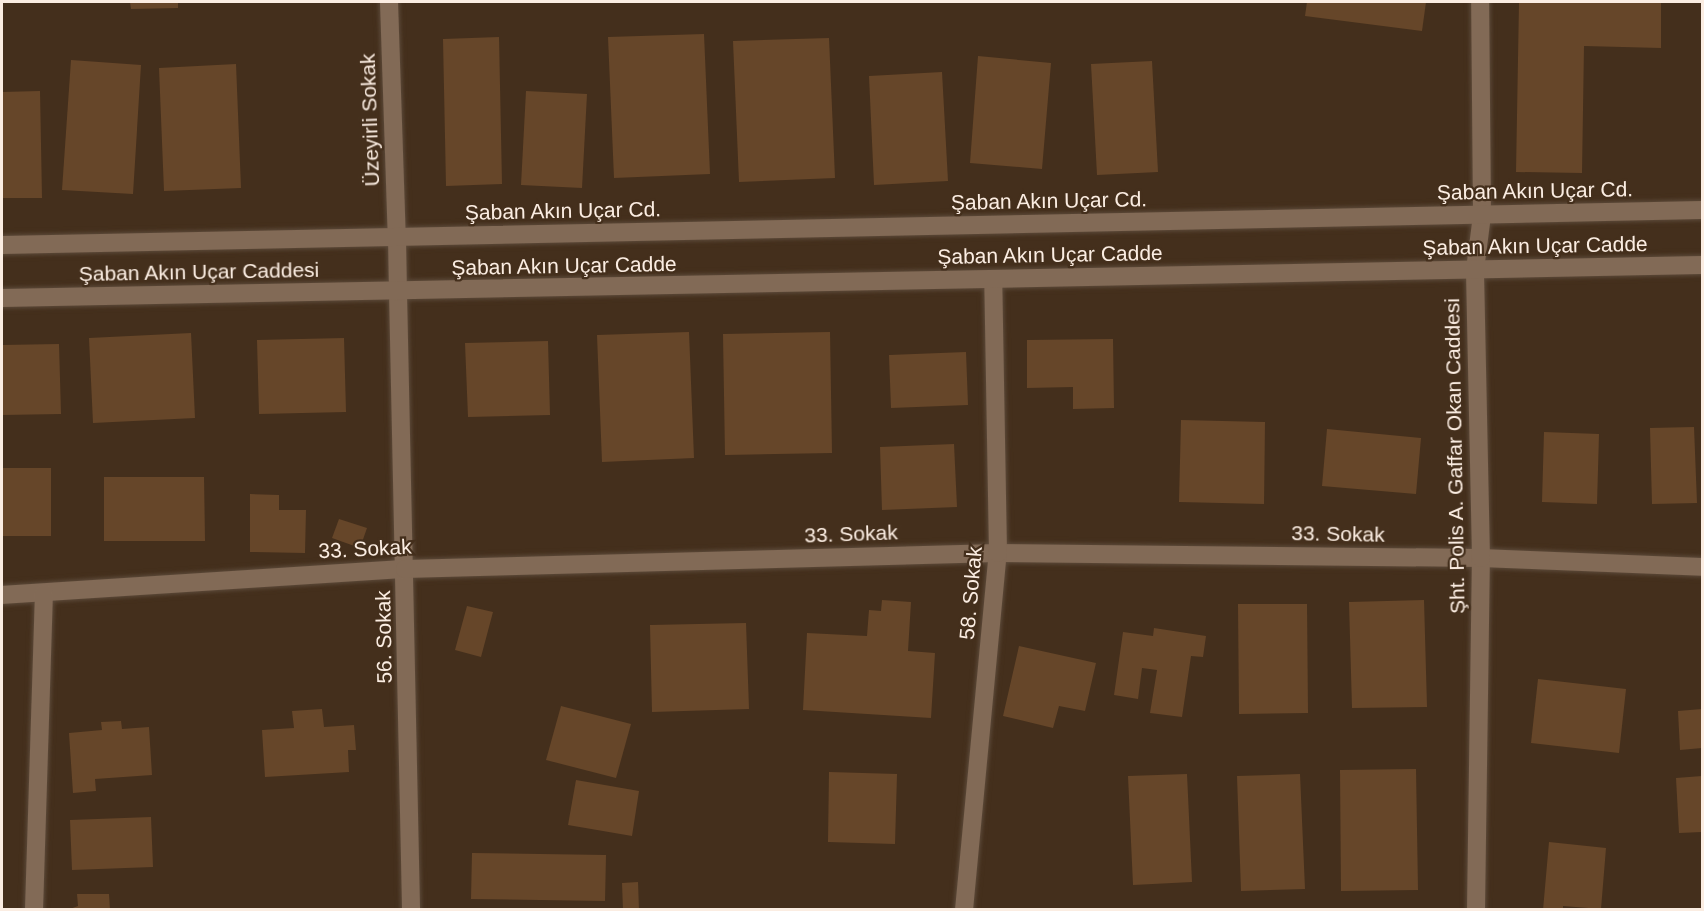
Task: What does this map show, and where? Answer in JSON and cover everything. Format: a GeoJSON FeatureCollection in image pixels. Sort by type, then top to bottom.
{"type":"FeatureCollection","features":[{"type":"Feature","properties":{"kind":"street","name":"Üzeyirli Sokak"},"geometry":{"type":"LineString","coordinates":[[389,2],[398,292]]}},
{"type":"Feature","properties":{"kind":"street","name":"Şht. Polis A. Gaffar Okan Caddesi"},"geometry":{"type":"LineString","coordinates":[[1476,909],[1481,558],[1475,270],[1482,215],[1480,2]]}},
{"type":"Feature","properties":{"kind":"street","name":"Şaban Akın Uçar Cd."},"geometry":{"type":"LineString","coordinates":[[397,237],[1702,210]]}},
{"type":"Feature","properties":{"kind":"street","name":"Şaban Akın Uçar Caddesi"},"geometry":{"type":"LineString","coordinates":[[2,245],[397,237]]}},
{"type":"Feature","properties":{"kind":"street","name":"Şaban Akın Uçar Cadde"},"geometry":{"type":"LineString","coordinates":[[398,292],[1702,265]]}},
{"type":"Feature","properties":{"kind":"street","name":"58. Sokak"},"geometry":{"type":"LineString","coordinates":[[964,909],[998,552],[993,279]]}},
{"type":"Feature","properties":{"kind":"street","name":"Şaban Akın Uçar Caddesi"},"geometry":{"type":"LineString","coordinates":[[2,298],[398,292]]}},
{"type":"Feature","properties":{"kind":"street","name":"56. Sokak"},"geometry":{"type":"LineString","coordinates":[[398,292],[411,909]]}},
{"type":"Feature","properties":{"kind":"street","name":"33. Sokak"},"geometry":{"type":"LineString","coordinates":[[2,595],[405,569],[998,552],[1481,558],[1702,567]]}},
{"type":"Feature","properties":{"kind":"street"},"geometry":{"type":"LineString","coordinates":[[34,909],[44,593]]}},
{"type":"Feature","properties":{"kind":"building"},"geometry":{"type":"Polygon","coordinates":[[[130,2],[178,2],[178,8],[131,9],[130,2]]]}},
{"type":"Feature","properties":{"kind":"building"},"geometry":{"type":"Polygon","coordinates":[[[1307,2],[1426,2],[1422,31],[1305,16],[1307,2]]]}},
{"type":"Feature","properties":{"kind":"building"},"geometry":{"type":"Polygon","coordinates":[[[1519,2],[1661,2],[1661,48],[1584,46],[1582,173],[1516,172],[1519,2]]]}},
{"type":"Feature","properties":{"kind":"building"},"geometry":{"type":"Polygon","coordinates":[[[704,34],[710,174],[614,178],[608,37],[704,34]]]}},
{"type":"Feature","properties":{"kind":"building"},"geometry":{"type":"Polygon","coordinates":[[[499,37],[502,184],[446,186],[443,39],[499,37]]]}},
{"type":"Feature","properties":{"kind":"building"},"geometry":{"type":"Polygon","coordinates":[[[829,38],[835,178],[739,182],[733,41],[829,38]]]}},
{"type":"Feature","properties":{"kind":"building"},"geometry":{"type":"Polygon","coordinates":[[[978,56],[1051,63],[1042,169],[970,163],[978,56]]]}},
{"type":"Feature","properties":{"kind":"building"},"geometry":{"type":"Polygon","coordinates":[[[71,60],[141,65],[133,194],[62,190],[71,60]]]}},
{"type":"Feature","properties":{"kind":"building"},"geometry":{"type":"Polygon","coordinates":[[[1152,61],[1158,172],[1097,175],[1091,64],[1152,61]]]}},
{"type":"Feature","properties":{"kind":"building"},"geometry":{"type":"Polygon","coordinates":[[[236,64],[241,188],[164,191],[159,68],[236,64]]]}},
{"type":"Feature","properties":{"kind":"building"},"geometry":{"type":"Polygon","coordinates":[[[942,72],[948,181],[874,185],[869,76],[942,72]]]}},
{"type":"Feature","properties":{"kind":"building"},"geometry":{"type":"Polygon","coordinates":[[[40,91],[42,198],[2,198],[2,92],[40,91]]]}},
{"type":"Feature","properties":{"kind":"building"},"geometry":{"type":"Polygon","coordinates":[[[526,91],[587,94],[582,188],[521,185],[526,91]]]}},
{"type":"Feature","properties":{"kind":"building"},"geometry":{"type":"Polygon","coordinates":[[[689,332],[694,458],[602,462],[597,335],[689,332]]]}},
{"type":"Feature","properties":{"kind":"building"},"geometry":{"type":"Polygon","coordinates":[[[830,332],[832,453],[725,455],[723,334],[830,332]]]}},
{"type":"Feature","properties":{"kind":"building"},"geometry":{"type":"Polygon","coordinates":[[[191,333],[195,418],[93,423],[89,338],[191,333]]]}},
{"type":"Feature","properties":{"kind":"building"},"geometry":{"type":"Polygon","coordinates":[[[344,338],[346,412],[259,414],[257,340],[344,338]]]}},
{"type":"Feature","properties":{"kind":"building"},"geometry":{"type":"Polygon","coordinates":[[[1113,339],[1114,408],[1073,409],[1073,387],[1027,388],[1027,340],[1113,339]]]}},
{"type":"Feature","properties":{"kind":"building"},"geometry":{"type":"Polygon","coordinates":[[[548,341],[550,415],[468,417],[465,343],[548,341]]]}},
{"type":"Feature","properties":{"kind":"building"},"geometry":{"type":"Polygon","coordinates":[[[59,344],[61,414],[2,415],[2,345],[59,344]]]}},
{"type":"Feature","properties":{"kind":"building"},"geometry":{"type":"Polygon","coordinates":[[[966,352],[968,405],[891,408],[889,355],[966,352]]]}},
{"type":"Feature","properties":{"kind":"building"},"geometry":{"type":"Polygon","coordinates":[[[1181,420],[1265,422],[1264,504],[1179,502],[1181,420]]]}},
{"type":"Feature","properties":{"kind":"building"},"geometry":{"type":"Polygon","coordinates":[[[1694,427],[1697,503],[1652,504],[1650,428],[1694,427]]]}},
{"type":"Feature","properties":{"kind":"building"},"geometry":{"type":"Polygon","coordinates":[[[1327,429],[1421,438],[1416,494],[1322,486],[1327,429]]]}},
{"type":"Feature","properties":{"kind":"building"},"geometry":{"type":"Polygon","coordinates":[[[1544,432],[1599,434],[1597,504],[1542,502],[1544,432]]]}},
{"type":"Feature","properties":{"kind":"building"},"geometry":{"type":"Polygon","coordinates":[[[954,444],[957,507],[882,510],[880,447],[954,444]]]}},
{"type":"Feature","properties":{"kind":"building"},"geometry":{"type":"Polygon","coordinates":[[[2,468],[51,468],[51,536],[2,536],[2,468]]]}},
{"type":"Feature","properties":{"kind":"building"},"geometry":{"type":"Polygon","coordinates":[[[104,477],[204,477],[205,541],[104,541],[104,477]]]}},
{"type":"Feature","properties":{"kind":"building"},"geometry":{"type":"Polygon","coordinates":[[[250,494],[279,495],[279,510],[306,510],[305,553],[250,552],[250,494]]]}},
{"type":"Feature","properties":{"kind":"building"},"geometry":{"type":"Polygon","coordinates":[[[339,519],[367,528],[360,548],[332,538],[339,519]]]}},
{"type":"Feature","properties":{"kind":"building"},"geometry":{"type":"Polygon","coordinates":[[[882,600],[911,602],[908,651],[935,653],[931,718],[803,710],[807,633],[867,636],[869,610],[881,611],[882,600]]]}},
{"type":"Feature","properties":{"kind":"building"},"geometry":{"type":"Polygon","coordinates":[[[1424,600],[1427,707],[1352,708],[1349,602],[1424,600]]]}},
{"type":"Feature","properties":{"kind":"building"},"geometry":{"type":"Polygon","coordinates":[[[1238,604],[1307,604],[1308,713],[1239,714],[1238,604]]]}},
{"type":"Feature","properties":{"kind":"building"},"geometry":{"type":"Polygon","coordinates":[[[467,606],[493,612],[481,657],[455,650],[467,606]]]}},
{"type":"Feature","properties":{"kind":"building"},"geometry":{"type":"Polygon","coordinates":[[[746,623],[749,709],[652,712],[650,625],[746,623]]]}},
{"type":"Feature","properties":{"kind":"building"},"geometry":{"type":"Polygon","coordinates":[[[1154,628],[1206,636],[1203,657],[1191,656],[1182,717],[1150,713],[1157,670],[1142,668],[1138,699],[1114,695],[1123,632],[1153,636],[1154,628]]]}},
{"type":"Feature","properties":{"kind":"building"},"geometry":{"type":"Polygon","coordinates":[[[1019,646],[1096,663],[1085,711],[1059,706],[1053,728],[1003,716],[1019,646]]]}},
{"type":"Feature","properties":{"kind":"building"},"geometry":{"type":"Polygon","coordinates":[[[1538,679],[1626,689],[1619,753],[1531,743],[1538,679]]]}},
{"type":"Feature","properties":{"kind":"building"},"geometry":{"type":"Polygon","coordinates":[[[561,706],[631,724],[616,778],[546,760],[561,706]]]}},
{"type":"Feature","properties":{"kind":"building"},"geometry":{"type":"Polygon","coordinates":[[[322,709],[324,727],[354,725],[356,750],[348,750],[349,772],[265,777],[262,730],[294,728],[292,711],[322,709]]]}},
{"type":"Feature","properties":{"kind":"building"},"geometry":{"type":"Polygon","coordinates":[[[1702,709],[1702,748],[1680,750],[1678,711],[1702,709]]]}},
{"type":"Feature","properties":{"kind":"building"},"geometry":{"type":"Polygon","coordinates":[[[121,721],[122,729],[149,727],[152,775],[95,779],[96,791],[73,793],[69,733],[102,730],[101,722],[121,721]]]}},
{"type":"Feature","properties":{"kind":"building"},"geometry":{"type":"Polygon","coordinates":[[[1416,769],[1418,890],[1341,891],[1340,770],[1416,769]]]}},
{"type":"Feature","properties":{"kind":"building"},"geometry":{"type":"Polygon","coordinates":[[[829,772],[897,774],[895,844],[828,842],[829,772]]]}},
{"type":"Feature","properties":{"kind":"building"},"geometry":{"type":"Polygon","coordinates":[[[1187,774],[1192,882],[1133,885],[1128,776],[1187,774]]]}},
{"type":"Feature","properties":{"kind":"building"},"geometry":{"type":"Polygon","coordinates":[[[1300,774],[1305,889],[1241,891],[1237,776],[1300,774]]]}},
{"type":"Feature","properties":{"kind":"building"},"geometry":{"type":"Polygon","coordinates":[[[1702,776],[1702,832],[1679,833],[1676,778],[1702,776]]]}},
{"type":"Feature","properties":{"kind":"building"},"geometry":{"type":"Polygon","coordinates":[[[576,780],[639,791],[632,836],[568,825],[576,780]]]}},
{"type":"Feature","properties":{"kind":"building"},"geometry":{"type":"Polygon","coordinates":[[[151,817],[153,867],[72,870],[70,820],[151,817]]]}},
{"type":"Feature","properties":{"kind":"building"},"geometry":{"type":"Polygon","coordinates":[[[1549,842],[1606,848],[1601,909],[1563,906],[1563,910],[1543,910],[1549,842]]]}},
{"type":"Feature","properties":{"kind":"building"},"geometry":{"type":"Polygon","coordinates":[[[472,853],[606,855],[605,901],[471,899],[472,853]]]}},
{"type":"Feature","properties":{"kind":"building"},"geometry":{"type":"Polygon","coordinates":[[[638,882],[639,910],[623,910],[622,883],[638,882]]]}},
{"type":"Feature","properties":{"kind":"building"},"geometry":{"type":"Polygon","coordinates":[[[77,894],[109,894],[110,910],[67,910],[78,906],[77,894]]]}}]}
